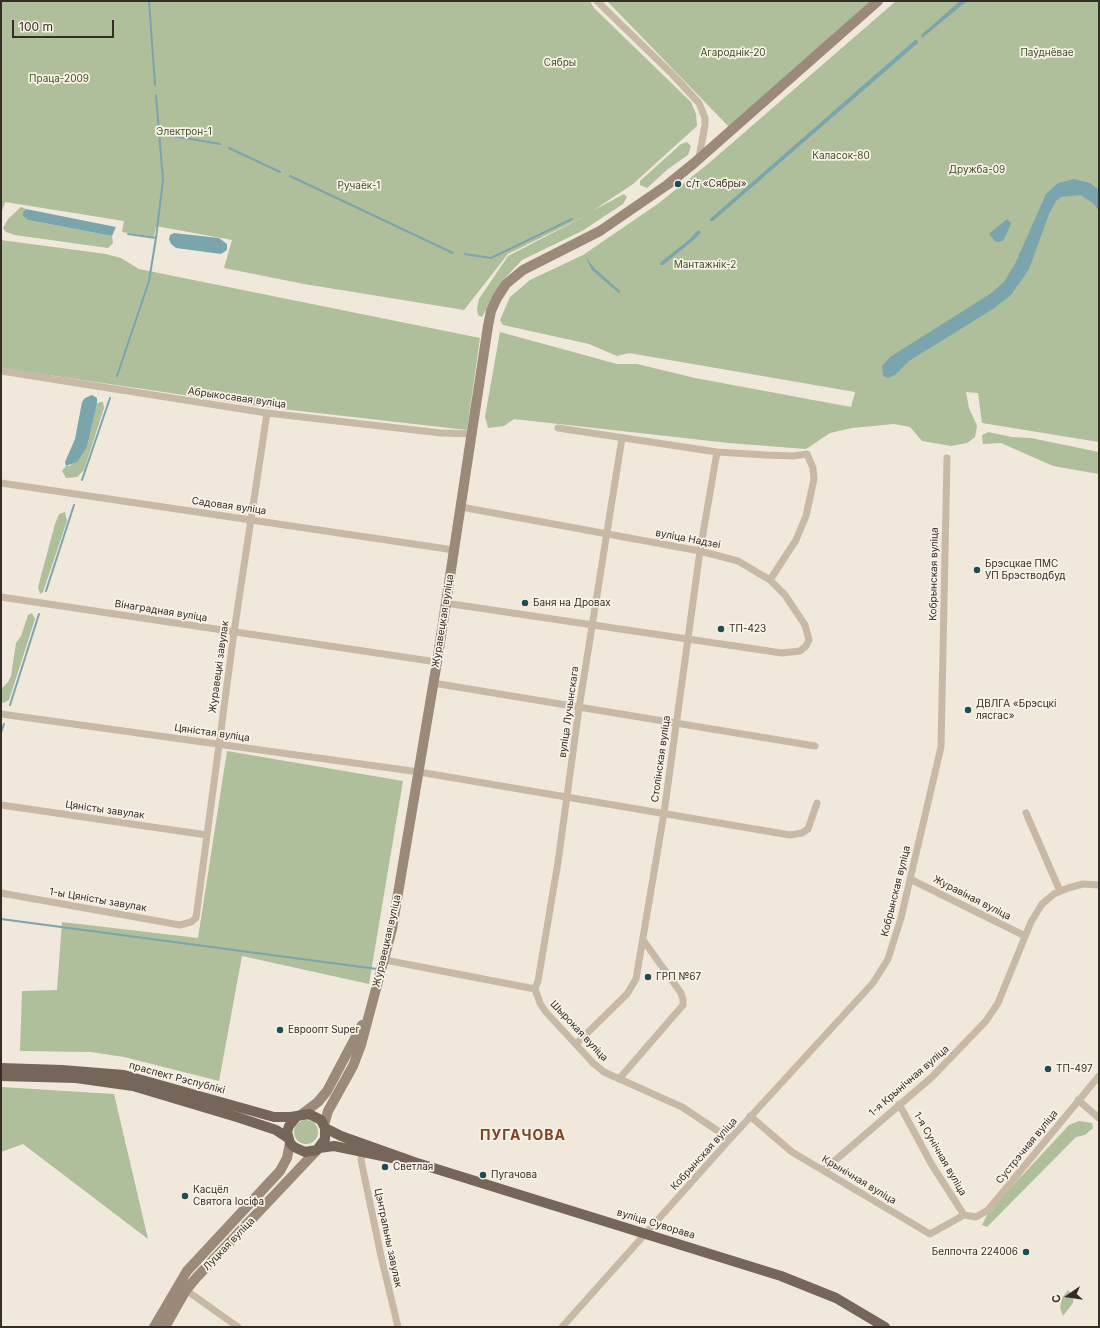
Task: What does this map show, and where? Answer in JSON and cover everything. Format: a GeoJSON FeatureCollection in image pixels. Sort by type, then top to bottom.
{"type":"FeatureCollection","features":[{"type":"Feature","properties":{"kind":"main road","name":"праспект Рэспублікі"},"geometry":{"type":"LineString","coordinates":[[1,1068],[62,1070],[124,1075],[252,1112],[279,1117],[300,1115],[315,1116],[325,1126]]}},
{"type":"Feature","properties":{"kind":"main road","name":"праспект Рэспублікі"},"geometry":{"type":"LineString","coordinates":[[1,1076],[76,1078],[133,1086],[276,1130],[289,1140],[299,1151],[305,1152],[318,1149]]}},
{"type":"Feature","properties":{"kind":"main road"},"geometry":{"type":"LineString","coordinates":[[289,1140],[289,1126],[300,1115]]}},
{"type":"Feature","properties":{"kind":"main road"},"geometry":{"type":"LineString","coordinates":[[318,1149],[325,1139],[325,1126]]}},
{"type":"Feature","properties":{"kind":"main road","name":"вуліца Суворава"},"geometry":{"type":"LineString","coordinates":[[325,1126],[341,1136],[414,1162],[781,1276],[836,1298],[885,1327]]}},
{"type":"Feature","properties":{"kind":"main road","name":"вуліца Суворава"},"geometry":{"type":"LineString","coordinates":[[318,1149],[334,1146],[414,1162]]}},
{"type":"Feature","properties":{"kind":"street"},"geometry":{"type":"LineString","coordinates":[[597,1],[672,74],[698,103],[705,118],[699,159]]}},
{"type":"Feature","properties":{"kind":"street","name":"Журавецкая вуліца"},"geometry":{"type":"LineString","coordinates":[[325,1126],[331,1105],[353,1066],[385,960],[396,910],[420,772],[491,311],[501,291],[513,277],[549,256],[608,226],[646,201],[699,159],[878,1]]}},
{"type":"Feature","properties":{"kind":"street","name":"Абрыкосавая вуліца"},"geometry":{"type":"LineString","coordinates":[[1,371],[267,413],[441,433],[472,434]]}},
{"type":"Feature","properties":{"kind":"street","name":"Журавецкі завулак"},"geometry":{"type":"LineString","coordinates":[[191,922],[196,918],[198,910],[218,744],[250,519],[267,413]]}},
{"type":"Feature","properties":{"kind":"street"},"geometry":{"type":"LineString","coordinates":[[558,428],[717,452],[786,456],[807,454],[813,468],[814,479],[806,516],[796,540],[770,580]]}},
{"type":"Feature","properties":{"kind":"street","name":"вуліца Лучынскага"},"geometry":{"type":"LineString","coordinates":[[535,989],[549,921],[568,796],[579,708],[622,438]]}},
{"type":"Feature","properties":{"kind":"street","name":"Столінская вуліца"},"geometry":{"type":"LineString","coordinates":[[576,1044],[631,989],[636,979],[664,813],[700,551],[717,452]]}},
{"type":"Feature","properties":{"kind":"street","name":"Кобрынская вуліца"},"geometry":{"type":"LineString","coordinates":[[562,1327],[750,1116],[879,975],[888,959],[901,918],[941,747],[947,458]]}},
{"type":"Feature","properties":{"kind":"street","name":"Садовая вуліца"},"geometry":{"type":"LineString","coordinates":[[1,483],[454,550]]}},
{"type":"Feature","properties":{"kind":"street","name":"вуліца Надзеі"},"geometry":{"type":"LineString","coordinates":[[445,604],[592,624],[688,640],[788,654],[804,649],[809,640],[805,625],[789,600],[770,580],[738,561],[700,551],[461,507]]}},
{"type":"Feature","properties":{"kind":"street","name":"Вінаградная вуліца"},"geometry":{"type":"LineString","coordinates":[[1,597],[437,662]]}},
{"type":"Feature","properties":{"kind":"street"},"geometry":{"type":"LineString","coordinates":[[433,683],[815,746]]}},
{"type":"Feature","properties":{"kind":"street","name":"Цяністая вуліца"},"geometry":{"type":"LineString","coordinates":[[1,714],[420,772],[794,835],[805,832],[810,825],[817,802]]}},
{"type":"Feature","properties":{"kind":"street","name":"Цяністы завулак"},"geometry":{"type":"LineString","coordinates":[[1,805],[207,835]]}},
{"type":"Feature","properties":{"kind":"street"},"geometry":{"type":"LineString","coordinates":[[1026,813],[1060,891]]}},
{"type":"Feature","properties":{"kind":"street","name":"Журавіная вуліца"},"geometry":{"type":"LineString","coordinates":[[910,879],[1025,936]]}},
{"type":"Feature","properties":{"kind":"street","name":"1-я Крынічная вуліца"},"geometry":{"type":"LineString","coordinates":[[824,1170],[942,1068],[986,1022],[1002,992],[1025,936],[1038,910],[1048,899],[1060,891],[1083,884],[1099,885]]}},
{"type":"Feature","properties":{"kind":"street","name":"1-ы Цяністы завулак"},"geometry":{"type":"LineString","coordinates":[[1,893],[176,924],[191,922]]}},
{"type":"Feature","properties":{"kind":"street"},"geometry":{"type":"LineString","coordinates":[[619,1079],[683,1004],[683,997],[681,993],[643,940]]}},
{"type":"Feature","properties":{"kind":"street"},"geometry":{"type":"LineString","coordinates":[[385,960],[535,989]]}},
{"type":"Feature","properties":{"kind":"street","name":"Шырокая вуліца"},"geometry":{"type":"LineString","coordinates":[[535,989],[543,1007],[598,1068],[682,1107],[730,1139]]}},
{"type":"Feature","properties":{"kind":"street","name":"Журавецкая вуліца"},"geometry":{"type":"LineString","coordinates":[[300,1115],[318,1102],[327,1091],[370,1011]]}},
{"type":"Feature","properties":{"kind":"street","name":"Сустрэчная вуліца"},"geometry":{"type":"LineString","coordinates":[[964,1215],[976,1217],[988,1210],[1099,1076]]}},
{"type":"Feature","properties":{"kind":"street"},"geometry":{"type":"LineString","coordinates":[[1078,1100],[1099,1118]]}},
{"type":"Feature","properties":{"kind":"street","name":"1-я Сунічная вуліца"},"geometry":{"type":"LineString","coordinates":[[899,1104],[932,1165],[964,1215]]}},
{"type":"Feature","properties":{"kind":"street","name":"Крынічная вуліца"},"geometry":{"type":"LineString","coordinates":[[750,1116],[792,1152],[930,1234],[964,1215]]}},
{"type":"Feature","properties":{"kind":"street","name":"Луцкая вуліца"},"geometry":{"type":"LineString","coordinates":[[165,1327],[188,1271],[280,1171],[287,1158],[289,1140]]}},
{"type":"Feature","properties":{"kind":"street","name":"Луцкая вуліца"},"geometry":{"type":"LineString","coordinates":[[154,1327],[182,1287],[221,1250],[318,1149]]}},
{"type":"Feature","properties":{"kind":"street","name":"Цэнтральны завулак"},"geometry":{"type":"LineString","coordinates":[[362,1152],[361,1160],[381,1256],[398,1327]]}},
{"type":"Feature","properties":{"kind":"street"},"geometry":{"type":"LineString","coordinates":[[182,1287],[238,1327]]}},
{"type":"Feature","properties":{"kind":"green space"},"geometry":{"type":"Polygon","coordinates":[[[1,1],[590,1],[594,8],[691,102],[696,114],[697,126],[633,184],[594,210],[624,194],[627,197],[623,204],[582,231],[522,260],[503,280],[482,317],[478,315],[477,309],[479,299],[508,256],[589,214],[508,254],[464,310],[304,284],[224,268],[232,240],[156,226],[154,237],[122,232],[124,221],[5,202],[1,214],[1,1]]]}},
{"type":"Feature","properties":{"kind":"green space","name":"Агароднік-20"},"geometry":{"type":"Polygon","coordinates":[[[607,1],[873,1],[729,127],[607,1]]]}},
{"type":"Feature","properties":{"kind":"green space"},"geometry":{"type":"Polygon","coordinates":[[[896,1],[1099,1],[1099,442],[982,423],[978,393],[966,392],[969,408],[977,426],[975,437],[967,443],[951,446],[922,441],[910,427],[894,424],[852,428],[830,433],[806,449],[729,443],[514,419],[504,426],[488,428],[485,417],[500,332],[617,364],[637,364],[695,378],[851,407],[855,392],[629,353],[617,356],[589,344],[503,325],[500,320],[510,297],[530,280],[583,255],[659,203],[709,163],[896,1]]]}},
{"type":"Feature","properties":{"kind":"green space"},"geometry":{"type":"Polygon","coordinates":[[[687,142],[691,146],[688,155],[668,169],[647,188],[640,185],[640,181],[681,144],[687,142]]]}},
{"type":"Feature","properties":{"kind":"green space"},"geometry":{"type":"Polygon","coordinates":[[[21,207],[26,209],[23,212],[23,216],[28,220],[112,236],[113,243],[108,248],[15,235],[6,232],[3,228],[8,219],[21,207]]]}},
{"type":"Feature","properties":{"kind":"green space"},"geometry":{"type":"Polygon","coordinates":[[[1,240],[106,254],[121,258],[139,269],[480,338],[467,430],[265,407],[1,368],[1,240]]]}},
{"type":"Feature","properties":{"kind":"green space"},"geometry":{"type":"Polygon","coordinates":[[[103,402],[104,408],[84,470],[77,477],[66,478],[62,471],[66,466],[70,466],[87,447],[97,404],[103,402]]]}},
{"type":"Feature","properties":{"kind":"green space"},"geometry":{"type":"Polygon","coordinates":[[[988,432],[1012,437],[1031,438],[1099,452],[1099,474],[1053,466],[1001,443],[983,444],[982,435],[988,432]]]}},
{"type":"Feature","properties":{"kind":"green space"},"geometry":{"type":"Polygon","coordinates":[[[65,512],[67,521],[43,592],[40,594],[38,587],[55,524],[59,514],[65,512]]]}},
{"type":"Feature","properties":{"kind":"green space"},"geometry":{"type":"Polygon","coordinates":[[[32,613],[35,619],[9,700],[3,703],[1,701],[1,689],[8,682],[11,676],[16,643],[21,636],[28,615],[32,613]]]}},
{"type":"Feature","properties":{"kind":"green space"},"geometry":{"type":"Polygon","coordinates":[[[227,751],[403,781],[369,984],[242,956],[219,1081],[124,1057],[91,1052],[20,1051],[22,991],[57,990],[62,922],[198,938],[227,751]]]}},
{"type":"Feature","properties":{"kind":"green space"},"geometry":{"type":"Polygon","coordinates":[[[1,1087],[114,1094],[148,1239],[23,1144],[1,1152],[1,1087]]]}},
{"type":"Feature","properties":{"kind":"green space"},"geometry":{"type":"Polygon","coordinates":[[[306,1120],[314,1124],[318,1132],[314,1140],[306,1144],[298,1140],[294,1132],[298,1124],[306,1120]]]}},
{"type":"Feature","properties":{"kind":"green space"},"geometry":{"type":"Polygon","coordinates":[[[1079,1121],[1092,1123],[1093,1128],[1085,1135],[1076,1137],[987,1227],[982,1225],[989,1211],[1069,1125],[1079,1121]]]}},
{"type":"Feature","properties":{"kind":"green space"},"geometry":{"type":"Polygon","coordinates":[[[1068,1290],[1073,1296],[1073,1303],[1063,1316],[1060,1307],[1062,1298],[1068,1290]]]}},
{"type":"Feature","properties":{"kind":"water"},"geometry":{"type":"Polygon","coordinates":[[[960,1],[967,1],[922,38],[921,35],[960,1]]]}},
{"type":"Feature","properties":{"kind":"water"},"geometry":{"type":"Polygon","coordinates":[[[915,40],[917,40],[918,43],[713,221],[710,221],[710,219],[915,40]]]}},
{"type":"Feature","properties":{"kind":"water"},"geometry":{"type":"Polygon","coordinates":[[[1074,179],[1090,183],[1099,190],[1099,211],[1093,203],[1080,195],[1061,197],[1056,201],[1049,214],[1029,269],[1011,295],[993,309],[909,361],[895,375],[888,378],[883,376],[882,366],[890,357],[990,294],[1004,282],[1015,264],[1046,194],[1058,183],[1074,179]]]}},
{"type":"Feature","properties":{"kind":"water"},"geometry":{"type":"Polygon","coordinates":[[[26,209],[116,227],[112,236],[28,220],[23,216],[23,212],[26,209]]]}},
{"type":"Feature","properties":{"kind":"water"},"geometry":{"type":"Polygon","coordinates":[[[1007,219],[1011,223],[1007,233],[1003,241],[996,242],[989,234],[1007,219]]]}},
{"type":"Feature","properties":{"kind":"water"},"geometry":{"type":"Polygon","coordinates":[[[698,230],[701,232],[696,238],[663,265],[660,265],[661,262],[690,239],[698,230]]]}},
{"type":"Feature","properties":{"kind":"water"},"geometry":{"type":"Polygon","coordinates":[[[174,233],[219,238],[227,244],[227,250],[221,254],[176,248],[171,244],[169,239],[170,235],[174,233]]]}},
{"type":"Feature","properties":{"kind":"water"},"geometry":{"type":"Polygon","coordinates":[[[585,256],[594,268],[620,291],[620,294],[592,270],[585,256]]]}},
{"type":"Feature","properties":{"kind":"water"},"geometry":{"type":"Polygon","coordinates":[[[92,395],[97,398],[97,404],[87,447],[77,462],[66,466],[65,462],[75,439],[82,402],[85,398],[92,395]]]}},
{"type":"Feature","properties":{"kind":"waterway"},"geometry":{"type":"LineString","coordinates":[[149,1],[155,85]]}},
{"type":"Feature","properties":{"kind":"waterway"},"geometry":{"type":"LineString","coordinates":[[117,376],[149,281],[156,238],[163,180],[156,95]]}},
{"type":"Feature","properties":{"kind":"waterway"},"geometry":{"type":"LineString","coordinates":[[168,135],[220,144]]}},
{"type":"Feature","properties":{"kind":"waterway"},"geometry":{"type":"LineString","coordinates":[[229,148],[280,172]]}},
{"type":"Feature","properties":{"kind":"waterway"},"geometry":{"type":"LineString","coordinates":[[290,176],[453,253]]}},
{"type":"Feature","properties":{"kind":"waterway"},"geometry":{"type":"LineString","coordinates":[[465,254],[491,258],[572,219]]}},
{"type":"Feature","properties":{"kind":"waterway"},"geometry":{"type":"LineString","coordinates":[[128,234],[156,238]]}},
{"type":"Feature","properties":{"kind":"waterway"},"geometry":{"type":"LineString","coordinates":[[82,480],[110,398]]}},
{"type":"Feature","properties":{"kind":"waterway"},"geometry":{"type":"LineString","coordinates":[[46,591],[74,505]]}},
{"type":"Feature","properties":{"kind":"waterway"},"geometry":{"type":"LineString","coordinates":[[10,705],[39,614]]}},
{"type":"Feature","properties":{"kind":"waterway"},"geometry":{"type":"LineString","coordinates":[[1,733],[4,724]]}},
{"type":"Feature","properties":{"kind":"waterway"},"geometry":{"type":"LineString","coordinates":[[1,919],[377,969]]}},
{"type":"Feature","properties":{"kind":"place","name":"с/т «Сябры»"},"geometry":{"type":"Point","coordinates":[678,184]}},
{"type":"Feature","properties":{"kind":"place","name":"Брэсцкае ПМС УП Брэстводбуд"},"geometry":{"type":"Point","coordinates":[977,570]}},
{"type":"Feature","properties":{"kind":"place","name":"Баня на Дровах"},"geometry":{"type":"Point","coordinates":[525,603]}},
{"type":"Feature","properties":{"kind":"place","name":"ТП-423"},"geometry":{"type":"Point","coordinates":[721,629]}},
{"type":"Feature","properties":{"kind":"place","name":"ДВЛГА «Брэсцкі лясгас»"},"geometry":{"type":"Point","coordinates":[968,710]}},
{"type":"Feature","properties":{"kind":"place","name":"ГРП №67"},"geometry":{"type":"Point","coordinates":[648,977]}},
{"type":"Feature","properties":{"kind":"place","name":"Евроопт Super"},"geometry":{"type":"Point","coordinates":[280,1030]}},
{"type":"Feature","properties":{"kind":"place","name":"ТП-497"},"geometry":{"type":"Point","coordinates":[1048,1069]}},
{"type":"Feature","properties":{"kind":"place","name":"Светлая"},"geometry":{"type":"Point","coordinates":[385,1167]}},
{"type":"Feature","properties":{"kind":"place","name":"Пугачова"},"geometry":{"type":"Point","coordinates":[483,1175]}},
{"type":"Feature","properties":{"kind":"place","name":"Касцёл Святога Іосіфа"},"geometry":{"type":"Point","coordinates":[185,1196]}},
{"type":"Feature","properties":{"kind":"place","name":"Белпочта 224006"},"geometry":{"type":"Point","coordinates":[1026,1252]}},
{"type":"Feature","properties":{"kind":"district","name":"ПУГАЧОВА"},"geometry":{"type":"Point","coordinates":[523,1136]}},
{"type":"Feature","properties":{"kind":"park label","name":"Паўднёвае"},"geometry":{"type":"Point","coordinates":[1047,53]}},
{"type":"Feature","properties":{"kind":"park label","name":"Сябры"},"geometry":{"type":"Point","coordinates":[560,63]}},
{"type":"Feature","properties":{"kind":"park label","name":"Праца-2009"},"geometry":{"type":"Point","coordinates":[59,79]}},
{"type":"Feature","properties":{"kind":"park label","name":"Электрон-1"},"geometry":{"type":"Point","coordinates":[184,132]}},
{"type":"Feature","properties":{"kind":"park label","name":"Каласок-80"},"geometry":{"type":"Point","coordinates":[841,156]}},
{"type":"Feature","properties":{"kind":"park label","name":"Дружба-09"},"geometry":{"type":"Point","coordinates":[977,170]}},
{"type":"Feature","properties":{"kind":"park label","name":"Ручаёк-1"},"geometry":{"type":"Point","coordinates":[359,186]}},
{"type":"Feature","properties":{"kind":"park label","name":"Мантажнік-2"},"geometry":{"type":"Point","coordinates":[705,265]}}]}
